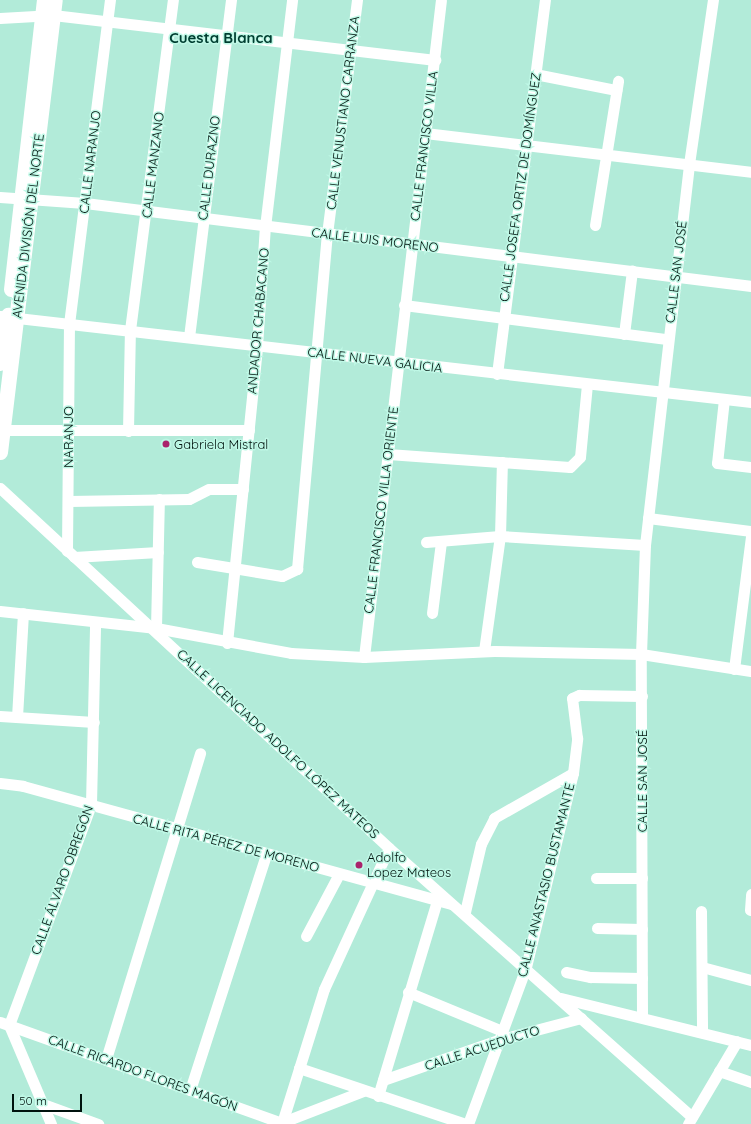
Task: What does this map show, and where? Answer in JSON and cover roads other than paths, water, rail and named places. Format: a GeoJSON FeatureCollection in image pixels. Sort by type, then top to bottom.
{"type":"FeatureCollection","features":[{"type":"Feature","properties":{"kind":"street","name":"AVENIDA DIVISIÓN DEL NORTE"},"geometry":{"type":"LineString","coordinates":[[44,0],[48,15]]}},
{"type":"Feature","properties":{"kind":"street","name":"AVENIDA DIVISIÓN DEL NORTE"},"geometry":{"type":"LineString","coordinates":[[0,363],[26,197],[48,15],[55,0]]}},
{"type":"Feature","properties":{"kind":"street","name":"CALLE NARANJO"},"geometry":{"type":"LineString","coordinates":[[69,324],[110,0]]}},
{"type":"Feature","properties":{"kind":"street","name":"CALLE MANZANO"},"geometry":{"type":"LineString","coordinates":[[128,431],[130,330],[148,211],[173,0]]}},
{"type":"Feature","properties":{"kind":"street","name":"CALLE DURAZNO"},"geometry":{"type":"LineString","coordinates":[[189,337],[231,0]]}},
{"type":"Feature","properties":{"kind":"street","name":"ANDADOR CHABACANO"},"geometry":{"type":"LineString","coordinates":[[227,643],[236,567],[257,346],[265,227],[292,0]]}},
{"type":"Feature","properties":{"kind":"street","name":"CALLE VENUSTIANO CARRANZA"},"geometry":{"type":"LineString","coordinates":[[236,567],[282,576],[298,569],[327,234],[352,50],[357,0]]}},
{"type":"Feature","properties":{"kind":"street","name":"CALLE FRANCISCO VILLA"},"geometry":{"type":"LineString","coordinates":[[398,363],[441,0]]}},
{"type":"Feature","properties":{"kind":"street","name":"CALLE JOSEFA ORTIZ DE DOMÍNGUEZ"},"geometry":{"type":"LineString","coordinates":[[497,374],[502,318],[545,0]]}},
{"type":"Feature","properties":{"kind":"street","name":"CALLE SAN JOSÉ"},"geometry":{"type":"LineString","coordinates":[[642,1018],[641,654],[645,545],[660,392],[677,276],[689,164],[713,0]]}},
{"type":"Feature","properties":{"kind":"street"},"geometry":{"type":"LineString","coordinates":[[0,18],[48,15],[435,60]]}},
{"type":"Feature","properties":{"kind":"street"},"geometry":{"type":"LineString","coordinates":[[536,74],[617,86],[595,225]]}},
{"type":"Feature","properties":{"kind":"street"},"geometry":{"type":"LineString","coordinates":[[425,133],[526,143],[751,172]]}},
{"type":"Feature","properties":{"kind":"street","name":"CALLE LUIS MORENO"},"geometry":{"type":"LineString","coordinates":[[0,197],[26,197],[85,203],[265,227],[751,286]]}},
{"type":"Feature","properties":{"kind":"street"},"geometry":{"type":"LineString","coordinates":[[624,334],[632,271]]}},
{"type":"Feature","properties":{"kind":"street"},"geometry":{"type":"LineString","coordinates":[[404,305],[667,339]]}},
{"type":"Feature","properties":{"kind":"street","name":"AVENIDA DIVISIÓN DEL NORTE"},"geometry":{"type":"LineString","coordinates":[[0,452],[4,430],[8,317]]}},
{"type":"Feature","properties":{"kind":"street","name":"CALLE NUEVA GALICIA"},"geometry":{"type":"LineString","coordinates":[[8,317],[130,330],[398,363],[751,402]]}},
{"type":"Feature","properties":{"kind":"street","name":"NARANJO"},"geometry":{"type":"LineString","coordinates":[[69,324],[67,431],[71,554]]}},
{"type":"Feature","properties":{"kind":"street","name":"CALLE FRANCISCO VILLA ORIENTE"},"geometry":{"type":"LineString","coordinates":[[364,657],[398,363]]}},
{"type":"Feature","properties":{"kind":"street"},"geometry":{"type":"LineString","coordinates":[[388,454],[570,467],[580,457],[587,384]]}},
{"type":"Feature","properties":{"kind":"street"},"geometry":{"type":"LineString","coordinates":[[724,399],[717,463],[751,467]]}},
{"type":"Feature","properties":{"kind":"street"},"geometry":{"type":"LineString","coordinates":[[4,430],[249,430]]}},
{"type":"Feature","properties":{"kind":"street"},"geometry":{"type":"LineString","coordinates":[[484,651],[500,536],[502,462]]}},
{"type":"Feature","properties":{"kind":"street","name":"CALLE LICENCIADO ADOLFO LÓPEZ MATEOS"},"geometry":{"type":"LineString","coordinates":[[0,488],[71,554],[156,628],[390,848],[453,904],[465,912],[690,1120]]}},
{"type":"Feature","properties":{"kind":"street"},"geometry":{"type":"LineString","coordinates":[[69,501],[189,499],[209,489],[243,489]]}},
{"type":"Feature","properties":{"kind":"street"},"geometry":{"type":"LineString","coordinates":[[156,628],[159,499]]}},
{"type":"Feature","properties":{"kind":"street"},"geometry":{"type":"LineString","coordinates":[[648,518],[751,531]]}},
{"type":"Feature","properties":{"kind":"street"},"geometry":{"type":"LineString","coordinates":[[426,542],[441,542],[500,536],[645,545]]}},
{"type":"Feature","properties":{"kind":"street"},"geometry":{"type":"LineString","coordinates":[[734,669],[746,615],[751,536]]}},
{"type":"Feature","properties":{"kind":"street"},"geometry":{"type":"LineString","coordinates":[[432,613],[441,542]]}},
{"type":"Feature","properties":{"kind":"street"},"geometry":{"type":"LineString","coordinates":[[71,554],[158,552]]}},
{"type":"Feature","properties":{"kind":"street"},"geometry":{"type":"LineString","coordinates":[[197,562],[236,567]]}},
{"type":"Feature","properties":{"kind":"street"},"geometry":{"type":"LineString","coordinates":[[0,611],[95,623],[156,628],[227,643],[291,653],[364,657],[484,651],[641,654],[751,671]]}},
{"type":"Feature","properties":{"kind":"street"},"geometry":{"type":"LineString","coordinates":[[17,717],[23,613]]}},
{"type":"Feature","properties":{"kind":"street","name":"CALLE ÁLVARO OBREGÓN"},"geometry":{"type":"LineString","coordinates":[[5,1023],[91,804],[95,623]]}},
{"type":"Feature","properties":{"kind":"street","name":"CALLE ANASTASIO BUSTAMANTE"},"geometry":{"type":"LineString","coordinates":[[466,1124],[526,968],[573,773],[577,738],[572,698],[579,695],[642,696]]}},
{"type":"Feature","properties":{"kind":"street"},"geometry":{"type":"LineString","coordinates":[[0,716],[94,722]]}},
{"type":"Feature","properties":{"kind":"street"},"geometry":{"type":"LineString","coordinates":[[106,1059],[200,753]]}},
{"type":"Feature","properties":{"kind":"street"},"geometry":{"type":"LineString","coordinates":[[465,912],[482,844],[494,818],[573,773]]}},
{"type":"Feature","properties":{"kind":"street","name":"CALLE RITA PÉREZ DE MORENO"},"geometry":{"type":"LineString","coordinates":[[0,784],[91,804],[177,831],[453,904]]}},
{"type":"Feature","properties":{"kind":"street"},"geometry":{"type":"LineString","coordinates":[[282,1124],[324,989],[371,883],[390,848]]}},
{"type":"Feature","properties":{"kind":"street"},"geometry":{"type":"LineString","coordinates":[[190,1090],[266,854]]}},
{"type":"Feature","properties":{"kind":"street"},"geometry":{"type":"LineString","coordinates":[[306,936],[339,874]]}},
{"type":"Feature","properties":{"kind":"street"},"geometry":{"type":"LineString","coordinates":[[596,878],[642,878]]}},
{"type":"Feature","properties":{"kind":"street"},"geometry":{"type":"LineString","coordinates":[[750,910],[751,894]]}},
{"type":"Feature","properties":{"kind":"street"},"geometry":{"type":"LineString","coordinates":[[378,1096],[408,992],[437,900]]}},
{"type":"Feature","properties":{"kind":"street"},"geometry":{"type":"LineString","coordinates":[[701,911],[702,1032]]}},
{"type":"Feature","properties":{"kind":"street"},"geometry":{"type":"LineString","coordinates":[[597,928],[642,929]]}},
{"type":"Feature","properties":{"kind":"street"},"geometry":{"type":"LineString","coordinates":[[702,966],[751,980]]}},
{"type":"Feature","properties":{"kind":"street"},"geometry":{"type":"LineString","coordinates":[[566,972],[590,977],[642,978]]}},
{"type":"Feature","properties":{"kind":"street"},"geometry":{"type":"LineString","coordinates":[[408,992],[500,1035]]}},
{"type":"Feature","properties":{"kind":"street"},"geometry":{"type":"LineString","coordinates":[[558,997],[751,1045]]}},
{"type":"Feature","properties":{"kind":"street","name":"CALLE ACUEDUCTO"},"geometry":{"type":"LineString","coordinates":[[383,1080],[500,1035],[581,1018]]}},
{"type":"Feature","properties":{"kind":"street"},"geometry":{"type":"LineString","coordinates":[[5,1023],[40,1103],[51,1124]]}},
{"type":"Feature","properties":{"kind":"street","name":"CALLE RICARDO FLORES MAGÓN"},"geometry":{"type":"LineString","coordinates":[[5,1023],[282,1124]]}},
{"type":"Feature","properties":{"kind":"street"},"geometry":{"type":"LineString","coordinates":[[690,1120],[737,1041]]}},
{"type":"Feature","properties":{"kind":"street"},"geometry":{"type":"LineString","coordinates":[[299,1068],[363,1091],[466,1124]]}},
{"type":"Feature","properties":{"kind":"street"},"geometry":{"type":"LineString","coordinates":[[720,1071],[751,1082]]}},
{"type":"Feature","properties":{"kind":"street"},"geometry":{"type":"LineString","coordinates":[[282,1124],[363,1091]]}},
{"type":"Feature","properties":{"kind":"street"},"geometry":{"type":"LineString","coordinates":[[40,1103],[98,1124]]}},
{"type":"Feature","properties":{"kind":"place","name":"Gabriela Mistral"},"geometry":{"type":"Point","coordinates":[166,444]}},
{"type":"Feature","properties":{"kind":"place","name":"Adolfo Lopez Mateos"},"geometry":{"type":"Point","coordinates":[359,865]}},
{"type":"Feature","properties":{"kind":"district","name":"Cuesta Blanca"},"geometry":{"type":"Point","coordinates":[221,38]}}]}
